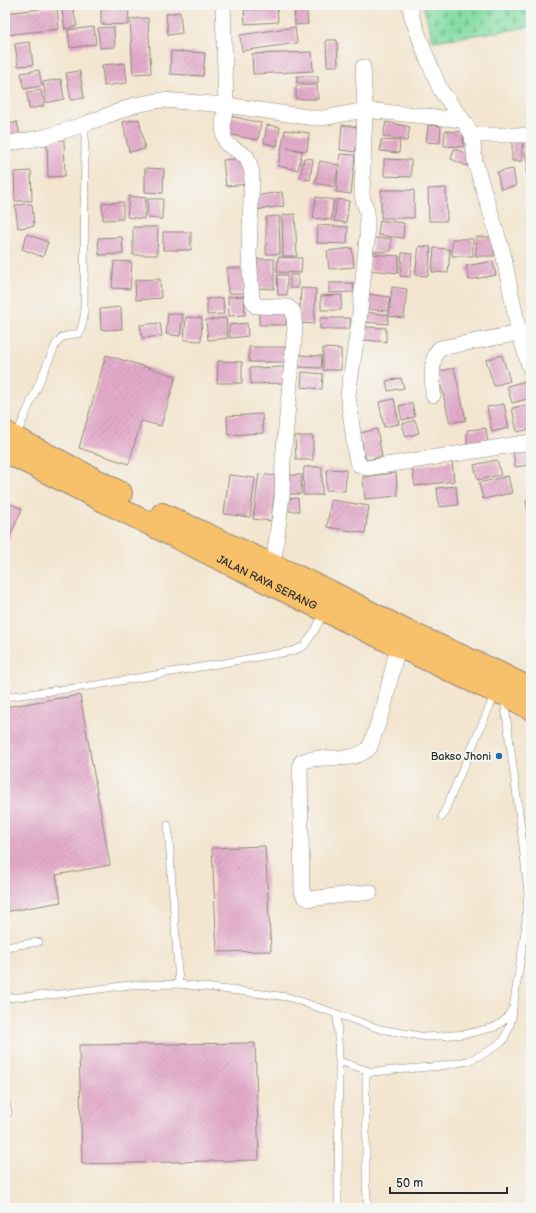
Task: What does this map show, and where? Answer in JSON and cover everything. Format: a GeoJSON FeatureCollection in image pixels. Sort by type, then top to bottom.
{"type":"FeatureCollection","features":[{"type":"Feature","properties":{"kind":"highway","name":"JALAN RAYA SERANG"},"geometry":{"type":"LineString","coordinates":[[8,441],[273,566],[329,602]]}},
{"type":"Feature","properties":{"kind":"highway","name":"JALAN RAYA SERANG"},"geometry":{"type":"LineString","coordinates":[[8,441],[136,517],[329,602],[501,686],[531,709]]}},
{"type":"Feature","properties":{"kind":"highway","name":"JALAN RAYA SERANG"},"geometry":{"type":"LineString","coordinates":[[501,686],[531,689]]}},
{"type":"Feature","properties":{"kind":"street"},"geometry":{"type":"LineString","coordinates":[[223,5],[226,105],[223,123],[224,137],[227,144],[247,157],[252,172],[249,254],[252,299],[256,306],[288,307],[294,315],[295,328],[283,460],[282,497],[273,566]]}},
{"type":"Feature","properties":{"kind":"street"},"geometry":{"type":"LineString","coordinates":[[410,5],[412,17],[441,90],[472,135],[475,162],[503,253],[519,333],[531,371]]}},
{"type":"Feature","properties":{"kind":"street"},"geometry":{"type":"LineString","coordinates":[[363,67],[365,110],[362,194],[367,211],[367,238],[359,322],[348,395],[358,464],[367,468],[531,442]]}},
{"type":"Feature","properties":{"kind":"street"},"geometry":{"type":"LineString","coordinates":[[5,144],[45,137],[135,105],[162,100],[226,105],[314,118],[323,118],[365,110],[463,120]]}},
{"type":"Feature","properties":{"kind":"street"},"geometry":{"type":"LineString","coordinates":[[472,135],[531,135]]}},
{"type":"Feature","properties":{"kind":"street"},"geometry":{"type":"LineString","coordinates":[[433,395],[432,368],[434,354],[440,348],[519,333]]}},
{"type":"Feature","properties":{"kind":"street"},"geometry":{"type":"LineString","coordinates":[[370,892],[309,899],[304,896],[302,891],[300,767],[301,762],[303,761],[342,758],[361,753],[370,747],[384,706],[401,638]]}},
{"type":"Feature","properties":{"kind":"lane"},"geometry":{"type":"LineString","coordinates":[[8,441],[56,344],[62,337],[80,333],[84,317],[85,124]]}},
{"type":"Feature","properties":{"kind":"lane"},"geometry":{"type":"LineString","coordinates":[[5,696],[104,684],[293,651],[304,646],[316,630],[329,602]]}},
{"type":"Feature","properties":{"kind":"lane"},"geometry":{"type":"LineString","coordinates":[[442,817],[501,686]]}},
{"type":"Feature","properties":{"kind":"lane"},"geometry":{"type":"LineString","coordinates":[[368,1208],[366,1186],[366,1075],[372,1072],[441,1066],[468,1061],[487,1052],[503,1041],[510,1025],[525,931],[528,892],[521,828],[501,686]]}},
{"type":"Feature","properties":{"kind":"lane"},"geometry":{"type":"LineString","coordinates":[[168,825],[179,984]]}},
{"type":"Feature","properties":{"kind":"lane"},"geometry":{"type":"LineString","coordinates":[[5,947],[39,942]]}},
{"type":"Feature","properties":{"kind":"lane"},"geometry":{"type":"LineString","coordinates":[[5,998],[61,994],[130,985],[179,984],[288,997],[380,1029],[426,1037],[466,1034],[494,1027],[506,1019],[513,1008]]}},
{"type":"Feature","properties":{"kind":"lane"},"geometry":{"type":"LineString","coordinates":[[337,1015],[339,1061],[338,1208]]}},
{"type":"Feature","properties":{"kind":"lane"},"geometry":{"type":"LineString","coordinates":[[339,1061],[372,1072]]}},
{"type":"Feature","properties":{"kind":"lane"},"geometry":{"type":"LineString","coordinates":[[5,1096],[8,1113]]}},
{"type":"Feature","properties":{"kind":"green space"},"geometry":{"type":"Polygon","coordinates":[[[423,5],[531,5],[531,27],[433,41],[423,5]]]}},
{"type":"Feature","properties":{"kind":"building"},"geometry":{"type":"Polygon","coordinates":[[[61,5],[72,5],[77,26],[65,29],[61,5]]]}},
{"type":"Feature","properties":{"kind":"building"},"geometry":{"type":"Polygon","coordinates":[[[294,5],[306,5],[308,24],[295,25],[294,5]]]}},
{"type":"Feature","properties":{"kind":"building"},"geometry":{"type":"Polygon","coordinates":[[[57,7],[59,29],[5,35],[5,13],[57,7]]]}},
{"type":"Feature","properties":{"kind":"building"},"geometry":{"type":"Polygon","coordinates":[[[101,7],[129,7],[128,25],[101,24],[101,7]]]}},
{"type":"Feature","properties":{"kind":"building"},"geometry":{"type":"Polygon","coordinates":[[[277,8],[278,22],[245,24],[244,10],[277,8]]]}},
{"type":"Feature","properties":{"kind":"building"},"geometry":{"type":"Polygon","coordinates":[[[180,12],[182,33],[168,35],[166,14],[180,12]]]}},
{"type":"Feature","properties":{"kind":"building"},"geometry":{"type":"Polygon","coordinates":[[[148,18],[151,73],[133,74],[130,19],[148,18]]]}},
{"type":"Feature","properties":{"kind":"building"},"geometry":{"type":"Polygon","coordinates":[[[94,27],[96,44],[70,48],[68,30],[94,27]]]}},
{"type":"Feature","properties":{"kind":"building"},"geometry":{"type":"Polygon","coordinates":[[[114,27],[115,47],[100,48],[98,28],[114,27]]]}},
{"type":"Feature","properties":{"kind":"building"},"geometry":{"type":"Polygon","coordinates":[[[295,27],[297,43],[242,51],[240,35],[295,27]]]}},
{"type":"Feature","properties":{"kind":"building"},"geometry":{"type":"Polygon","coordinates":[[[326,40],[337,40],[338,66],[327,66],[326,40]]]}},
{"type":"Feature","properties":{"kind":"building"},"geometry":{"type":"Polygon","coordinates":[[[30,42],[33,65],[18,66],[15,44],[30,42]]]}},
{"type":"Feature","properties":{"kind":"building"},"geometry":{"type":"Polygon","coordinates":[[[171,51],[205,53],[203,76],[170,74],[171,51]]]}},
{"type":"Feature","properties":{"kind":"building"},"geometry":{"type":"Polygon","coordinates":[[[312,52],[313,71],[253,74],[252,54],[312,52]]]}},
{"type":"Feature","properties":{"kind":"building"},"geometry":{"type":"Polygon","coordinates":[[[125,63],[127,83],[104,86],[102,65],[125,63]]]}},
{"type":"Feature","properties":{"kind":"building"},"geometry":{"type":"Polygon","coordinates":[[[39,70],[42,86],[24,89],[21,73],[39,70]]]}},
{"type":"Feature","properties":{"kind":"building"},"geometry":{"type":"Polygon","coordinates":[[[80,71],[84,98],[71,100],[66,73],[80,71]]]}},
{"type":"Feature","properties":{"kind":"building"},"geometry":{"type":"Polygon","coordinates":[[[297,76],[318,76],[318,83],[297,83],[297,76]]]}},
{"type":"Feature","properties":{"kind":"building"},"geometry":{"type":"Polygon","coordinates":[[[61,79],[64,99],[46,103],[43,82],[61,79]]]}},
{"type":"Feature","properties":{"kind":"building"},"geometry":{"type":"Polygon","coordinates":[[[317,85],[318,99],[296,99],[296,86],[317,85]]]}},
{"type":"Feature","properties":{"kind":"building"},"geometry":{"type":"Polygon","coordinates":[[[41,90],[44,106],[29,109],[27,92],[41,90]]]}},
{"type":"Feature","properties":{"kind":"building"},"geometry":{"type":"Polygon","coordinates":[[[230,116],[261,123],[258,140],[226,134],[230,116]]]}},
{"type":"Feature","properties":{"kind":"building"},"geometry":{"type":"Polygon","coordinates":[[[139,119],[145,149],[129,152],[123,122],[139,119]]]}},
{"type":"Feature","properties":{"kind":"building"},"geometry":{"type":"Polygon","coordinates":[[[17,122],[20,135],[5,139],[5,125],[17,122]]]}},
{"type":"Feature","properties":{"kind":"building"},"geometry":{"type":"Polygon","coordinates":[[[386,122],[410,127],[407,141],[383,136],[386,122]]]}},
{"type":"Feature","properties":{"kind":"building"},"geometry":{"type":"Polygon","coordinates":[[[267,125],[280,127],[277,146],[264,143],[267,125]]]}},
{"type":"Feature","properties":{"kind":"building"},"geometry":{"type":"Polygon","coordinates":[[[342,125],[358,127],[356,152],[340,150],[342,125]]]}},
{"type":"Feature","properties":{"kind":"building"},"geometry":{"type":"Polygon","coordinates":[[[428,125],[441,126],[440,143],[426,142],[428,125]]]}},
{"type":"Feature","properties":{"kind":"building"},"geometry":{"type":"Polygon","coordinates":[[[285,130],[309,133],[307,151],[287,148],[302,151],[298,170],[278,166],[285,130]]]}},
{"type":"Feature","properties":{"kind":"building"},"geometry":{"type":"Polygon","coordinates":[[[445,131],[464,132],[463,147],[444,146],[445,131]]]}},
{"type":"Feature","properties":{"kind":"building"},"geometry":{"type":"Polygon","coordinates":[[[522,139],[522,161],[512,161],[512,140],[522,139]]]}},
{"type":"Feature","properties":{"kind":"building"},"geometry":{"type":"Polygon","coordinates":[[[64,140],[65,176],[48,177],[47,141],[64,140]]]}},
{"type":"Feature","properties":{"kind":"building"},"geometry":{"type":"Polygon","coordinates":[[[381,140],[400,141],[399,153],[380,151],[381,140]]]}},
{"type":"Feature","properties":{"kind":"building"},"geometry":{"type":"Polygon","coordinates":[[[531,142],[531,166],[528,167],[523,143],[531,142]]]}},
{"type":"Feature","properties":{"kind":"building"},"geometry":{"type":"Polygon","coordinates":[[[454,149],[472,155],[467,166],[451,159],[454,149]]]}},
{"type":"Feature","properties":{"kind":"building"},"geometry":{"type":"Polygon","coordinates":[[[340,154],[355,155],[351,194],[336,192],[340,154]]]}},
{"type":"Feature","properties":{"kind":"building"},"geometry":{"type":"Polygon","coordinates":[[[245,158],[248,184],[226,186],[223,160],[245,158]]]}},
{"type":"Feature","properties":{"kind":"building"},"geometry":{"type":"Polygon","coordinates":[[[304,158],[313,159],[310,180],[300,178],[304,158]]]}},
{"type":"Feature","properties":{"kind":"building"},"geometry":{"type":"Polygon","coordinates":[[[384,159],[411,160],[411,177],[384,176],[384,159]]]}},
{"type":"Feature","properties":{"kind":"building"},"geometry":{"type":"Polygon","coordinates":[[[320,161],[339,165],[334,187],[315,183],[320,161]]]}},
{"type":"Feature","properties":{"kind":"building"},"geometry":{"type":"Polygon","coordinates":[[[145,168],[164,169],[163,193],[145,192],[145,168]]]}},
{"type":"Feature","properties":{"kind":"building"},"geometry":{"type":"Polygon","coordinates":[[[513,169],[516,186],[501,189],[497,172],[513,169]]]}},
{"type":"Feature","properties":{"kind":"building"},"geometry":{"type":"Polygon","coordinates":[[[531,169],[531,186],[530,187],[526,170],[531,169]]]}},
{"type":"Feature","properties":{"kind":"building"},"geometry":{"type":"Polygon","coordinates":[[[31,171],[32,201],[15,201],[14,172],[31,171]]]}},
{"type":"Feature","properties":{"kind":"building"},"geometry":{"type":"Polygon","coordinates":[[[446,188],[447,221],[429,221],[428,189],[446,188]]]}},
{"type":"Feature","properties":{"kind":"building"},"geometry":{"type":"Polygon","coordinates":[[[381,190],[414,190],[414,218],[381,218],[381,190]]]}},
{"type":"Feature","properties":{"kind":"building"},"geometry":{"type":"Polygon","coordinates":[[[282,192],[284,206],[255,210],[253,196],[282,192]]]}},
{"type":"Feature","properties":{"kind":"building"},"geometry":{"type":"Polygon","coordinates":[[[129,196],[146,198],[144,219],[127,217],[129,196]]]}},
{"type":"Feature","properties":{"kind":"building"},"geometry":{"type":"Polygon","coordinates":[[[316,197],[334,200],[331,220],[313,218],[316,197]]]}},
{"type":"Feature","properties":{"kind":"building"},"geometry":{"type":"Polygon","coordinates":[[[148,199],[163,199],[162,219],[147,218],[148,199]]]}},
{"type":"Feature","properties":{"kind":"building"},"geometry":{"type":"Polygon","coordinates":[[[337,199],[349,201],[346,223],[334,221],[337,199]]]}},
{"type":"Feature","properties":{"kind":"building"},"geometry":{"type":"Polygon","coordinates":[[[123,202],[123,219],[103,220],[102,203],[123,202]]]}},
{"type":"Feature","properties":{"kind":"building"},"geometry":{"type":"Polygon","coordinates":[[[32,204],[34,226],[18,228],[15,205],[32,204]]]}},
{"type":"Feature","properties":{"kind":"building"},"geometry":{"type":"Polygon","coordinates":[[[295,214],[297,256],[283,256],[282,215],[295,214]]]}},
{"type":"Feature","properties":{"kind":"building"},"geometry":{"type":"Polygon","coordinates":[[[279,216],[280,254],[266,254],[266,217],[279,216]]]}},
{"type":"Feature","properties":{"kind":"building"},"geometry":{"type":"Polygon","coordinates":[[[380,220],[404,223],[403,238],[378,235],[380,220]]]}},
{"type":"Feature","properties":{"kind":"building"},"geometry":{"type":"Polygon","coordinates":[[[318,225],[348,227],[347,244],[317,243],[318,225]]]}},
{"type":"Feature","properties":{"kind":"building"},"geometry":{"type":"Polygon","coordinates":[[[133,227],[158,227],[157,255],[133,255],[133,227]]]}},
{"type":"Feature","properties":{"kind":"building"},"geometry":{"type":"Polygon","coordinates":[[[163,232],[191,232],[191,250],[163,250],[163,232]]]}},
{"type":"Feature","properties":{"kind":"building"},"geometry":{"type":"Polygon","coordinates":[[[27,234],[48,242],[43,257],[22,249],[27,234]]]}},
{"type":"Feature","properties":{"kind":"building"},"geometry":{"type":"Polygon","coordinates":[[[122,237],[123,254],[99,255],[98,238],[122,237]]]}},
{"type":"Feature","properties":{"kind":"building"},"geometry":{"type":"Polygon","coordinates":[[[476,237],[494,237],[494,256],[476,256],[476,237]]]}},
{"type":"Feature","properties":{"kind":"building"},"geometry":{"type":"Polygon","coordinates":[[[372,238],[391,238],[391,251],[373,252],[372,238]]]}},
{"type":"Feature","properties":{"kind":"building"},"geometry":{"type":"Polygon","coordinates":[[[452,239],[473,239],[473,256],[452,256],[452,239]]]}},
{"type":"Feature","properties":{"kind":"building"},"geometry":{"type":"Polygon","coordinates":[[[419,246],[431,247],[428,276],[415,275],[419,246]]]}},
{"type":"Feature","properties":{"kind":"building"},"geometry":{"type":"Polygon","coordinates":[[[352,248],[354,267],[329,269],[327,251],[352,248]]]}},
{"type":"Feature","properties":{"kind":"building"},"geometry":{"type":"Polygon","coordinates":[[[434,248],[450,249],[448,273],[432,272],[434,248]]]}},
{"type":"Feature","properties":{"kind":"building"},"geometry":{"type":"Polygon","coordinates":[[[402,253],[412,254],[410,277],[400,276],[402,253]]]}},
{"type":"Feature","properties":{"kind":"building"},"geometry":{"type":"Polygon","coordinates":[[[371,254],[399,256],[398,273],[370,270],[371,254]]]}},
{"type":"Feature","properties":{"kind":"building"},"geometry":{"type":"Polygon","coordinates":[[[278,257],[302,258],[301,273],[277,272],[278,257]]]}},
{"type":"Feature","properties":{"kind":"building"},"geometry":{"type":"Polygon","coordinates":[[[257,259],[274,259],[274,289],[257,288],[257,259]]]}},
{"type":"Feature","properties":{"kind":"building"},"geometry":{"type":"Polygon","coordinates":[[[114,261],[132,262],[130,289],[112,288],[114,261]]]}},
{"type":"Feature","properties":{"kind":"building"},"geometry":{"type":"Polygon","coordinates":[[[493,261],[496,275],[469,280],[466,266],[493,261]]]}},
{"type":"Feature","properties":{"kind":"building"},"geometry":{"type":"Polygon","coordinates":[[[227,268],[245,268],[245,293],[228,293],[227,268]]]}},
{"type":"Feature","properties":{"kind":"building"},"geometry":{"type":"Polygon","coordinates":[[[277,275],[287,275],[287,295],[278,295],[277,275]]]}},
{"type":"Feature","properties":{"kind":"building"},"geometry":{"type":"Polygon","coordinates":[[[290,275],[298,275],[298,288],[290,288],[290,275]]]}},
{"type":"Feature","properties":{"kind":"building"},"geometry":{"type":"Polygon","coordinates":[[[160,279],[161,298],[136,300],[135,280],[160,279]]]}},
{"type":"Feature","properties":{"kind":"building"},"geometry":{"type":"Polygon","coordinates":[[[329,283],[353,283],[354,292],[329,293],[329,283]]]}},
{"type":"Feature","properties":{"kind":"building"},"geometry":{"type":"Polygon","coordinates":[[[392,287],[407,289],[404,318],[388,316],[388,324],[364,322],[365,312],[389,315],[392,287]]]}},
{"type":"Feature","properties":{"kind":"building"},"geometry":{"type":"Polygon","coordinates":[[[301,288],[316,289],[314,324],[299,323],[301,288]]]}},
{"type":"Feature","properties":{"kind":"building"},"geometry":{"type":"Polygon","coordinates":[[[368,294],[390,297],[388,311],[367,309],[368,294]]]}},
{"type":"Feature","properties":{"kind":"building"},"geometry":{"type":"Polygon","coordinates":[[[342,295],[341,310],[321,310],[321,296],[342,295]]]}},
{"type":"Feature","properties":{"kind":"building"},"geometry":{"type":"Polygon","coordinates":[[[244,296],[245,315],[229,316],[228,297],[244,296]]]}},
{"type":"Feature","properties":{"kind":"building"},"geometry":{"type":"Polygon","coordinates":[[[223,298],[224,314],[207,315],[207,299],[223,298]]]}},
{"type":"Feature","properties":{"kind":"building"},"geometry":{"type":"Polygon","coordinates":[[[121,307],[122,329],[101,330],[100,309],[121,307]]]}},
{"type":"Feature","properties":{"kind":"building"},"geometry":{"type":"Polygon","coordinates":[[[286,308],[286,325],[259,325],[259,309],[286,308]]]}},
{"type":"Feature","properties":{"kind":"building"},"geometry":{"type":"Polygon","coordinates":[[[168,313],[183,315],[180,336],[166,334],[168,313]]]}},
{"type":"Feature","properties":{"kind":"building"},"geometry":{"type":"Polygon","coordinates":[[[186,317],[202,318],[201,341],[184,340],[186,317]]]}},
{"type":"Feature","properties":{"kind":"building"},"geometry":{"type":"Polygon","coordinates":[[[226,318],[228,338],[208,340],[206,320],[226,318]]]}},
{"type":"Feature","properties":{"kind":"building"},"geometry":{"type":"Polygon","coordinates":[[[320,318],[350,318],[350,329],[320,329],[320,318]]]}},
{"type":"Feature","properties":{"kind":"building"},"geometry":{"type":"Polygon","coordinates":[[[160,323],[162,336],[142,338],[140,325],[160,323]]]}},
{"type":"Feature","properties":{"kind":"building"},"geometry":{"type":"Polygon","coordinates":[[[247,323],[248,336],[230,338],[229,325],[247,323]]]}},
{"type":"Feature","properties":{"kind":"building"},"geometry":{"type":"Polygon","coordinates":[[[365,327],[386,328],[386,342],[364,340],[365,327]]]}},
{"type":"Feature","properties":{"kind":"building"},"geometry":{"type":"Polygon","coordinates":[[[249,347],[285,347],[285,362],[249,362],[249,347]]]}},
{"type":"Feature","properties":{"kind":"building"},"geometry":{"type":"Polygon","coordinates":[[[323,348],[341,349],[341,370],[323,370],[323,348]]]}},
{"type":"Feature","properties":{"kind":"building"},"geometry":{"type":"Polygon","coordinates":[[[106,355],[176,376],[161,426],[141,421],[129,464],[79,448],[106,355]]]}},
{"type":"Feature","properties":{"kind":"building"},"geometry":{"type":"Polygon","coordinates":[[[299,355],[322,356],[321,368],[299,367],[299,355]]]}},
{"type":"Feature","properties":{"kind":"building"},"geometry":{"type":"Polygon","coordinates":[[[502,355],[510,381],[494,386],[486,360],[502,355]]]}},
{"type":"Feature","properties":{"kind":"building"},"geometry":{"type":"Polygon","coordinates":[[[218,361],[242,362],[242,383],[217,383],[218,361]]]}},
{"type":"Feature","properties":{"kind":"building"},"geometry":{"type":"Polygon","coordinates":[[[287,367],[287,383],[251,384],[250,368],[287,367]]]}},
{"type":"Feature","properties":{"kind":"building"},"geometry":{"type":"Polygon","coordinates":[[[454,368],[466,420],[450,423],[438,372],[454,368]]]}},
{"type":"Feature","properties":{"kind":"building"},"geometry":{"type":"Polygon","coordinates":[[[302,372],[323,374],[322,389],[301,387],[302,372]]]}},
{"type":"Feature","properties":{"kind":"building"},"geometry":{"type":"Polygon","coordinates":[[[401,378],[404,388],[388,391],[386,381],[401,378]]]}},
{"type":"Feature","properties":{"kind":"building"},"geometry":{"type":"Polygon","coordinates":[[[529,380],[531,385],[531,398],[512,403],[507,386],[529,380]]]}},
{"type":"Feature","properties":{"kind":"building"},"geometry":{"type":"Polygon","coordinates":[[[394,399],[399,424],[384,427],[379,402],[394,399]]]}},
{"type":"Feature","properties":{"kind":"building"},"geometry":{"type":"Polygon","coordinates":[[[412,403],[415,417],[402,420],[399,406],[412,403]]]}},
{"type":"Feature","properties":{"kind":"building"},"geometry":{"type":"Polygon","coordinates":[[[504,404],[509,428],[492,432],[487,407],[504,404]]]}},
{"type":"Feature","properties":{"kind":"building"},"geometry":{"type":"Polygon","coordinates":[[[531,404],[531,429],[517,432],[512,408],[531,404]]]}},
{"type":"Feature","properties":{"kind":"building"},"geometry":{"type":"Polygon","coordinates":[[[262,414],[263,433],[228,435],[227,416],[262,414]]]}},
{"type":"Feature","properties":{"kind":"building"},"geometry":{"type":"Polygon","coordinates":[[[415,420],[419,433],[406,437],[402,424],[415,420]]]}},
{"type":"Feature","properties":{"kind":"building"},"geometry":{"type":"Polygon","coordinates":[[[486,428],[488,444],[467,446],[467,430],[486,428]]]}},
{"type":"Feature","properties":{"kind":"building"},"geometry":{"type":"Polygon","coordinates":[[[377,429],[382,457],[366,460],[360,433],[377,429]]]}},
{"type":"Feature","properties":{"kind":"building"},"geometry":{"type":"Polygon","coordinates":[[[295,436],[313,436],[313,460],[296,460],[295,436]]]}},
{"type":"Feature","properties":{"kind":"building"},"geometry":{"type":"Polygon","coordinates":[[[531,445],[531,465],[515,467],[513,448],[531,445]]]}},
{"type":"Feature","properties":{"kind":"building"},"geometry":{"type":"Polygon","coordinates":[[[497,460],[501,475],[478,480],[474,465],[497,460]]]}},
{"type":"Feature","properties":{"kind":"building"},"geometry":{"type":"Polygon","coordinates":[[[452,461],[454,481],[415,486],[412,467],[452,461]]]}},
{"type":"Feature","properties":{"kind":"building"},"geometry":{"type":"Polygon","coordinates":[[[304,467],[322,467],[322,495],[303,495],[304,467]]]}},
{"type":"Feature","properties":{"kind":"building"},"geometry":{"type":"Polygon","coordinates":[[[327,469],[346,470],[345,491],[326,490],[327,469]]]}},
{"type":"Feature","properties":{"kind":"building"},"geometry":{"type":"Polygon","coordinates":[[[396,473],[398,496],[365,499],[363,477],[396,473]]]}},
{"type":"Feature","properties":{"kind":"building"},"geometry":{"type":"Polygon","coordinates":[[[259,474],[276,476],[271,521],[253,519],[259,474]]]}},
{"type":"Feature","properties":{"kind":"building"},"geometry":{"type":"Polygon","coordinates":[[[229,475],[255,478],[250,517],[224,514],[229,475]]]}},
{"type":"Feature","properties":{"kind":"building"},"geometry":{"type":"Polygon","coordinates":[[[285,475],[302,475],[301,494],[285,494],[285,475]]]}},
{"type":"Feature","properties":{"kind":"building"},"geometry":{"type":"Polygon","coordinates":[[[508,476],[512,493],[483,499],[479,483],[508,476]]]}},
{"type":"Feature","properties":{"kind":"building"},"geometry":{"type":"Polygon","coordinates":[[[456,486],[458,505],[439,507],[437,488],[456,486]]]}},
{"type":"Feature","properties":{"kind":"building"},"geometry":{"type":"Polygon","coordinates":[[[298,498],[299,511],[284,511],[284,499],[298,498]]]}},
{"type":"Feature","properties":{"kind":"building"},"geometry":{"type":"Polygon","coordinates":[[[331,500],[369,506],[365,533],[327,527],[331,500]]]}},
{"type":"Feature","properties":{"kind":"building"},"geometry":{"type":"Polygon","coordinates":[[[5,501],[22,509],[5,547],[5,501]]]}},
{"type":"Feature","properties":{"kind":"building"},"geometry":{"type":"Polygon","coordinates":[[[526,501],[531,501],[531,522],[530,522],[526,501]]]}},
{"type":"Feature","properties":{"kind":"building"},"geometry":{"type":"Polygon","coordinates":[[[80,695],[110,865],[56,875],[61,902],[5,912],[5,707],[80,695]]]}},
{"type":"Feature","properties":{"kind":"building"},"geometry":{"type":"Polygon","coordinates":[[[265,846],[271,951],[217,952],[212,848],[265,846]]]}},
{"type":"Feature","properties":{"kind":"building"},"geometry":{"type":"Polygon","coordinates":[[[255,1043],[259,1160],[82,1164],[79,1045],[255,1043]]]}},
{"type":"Feature","properties":{"kind":"place","name":"Bakso Jhoni"},"geometry":{"type":"Point","coordinates":[499,756]}}]}
